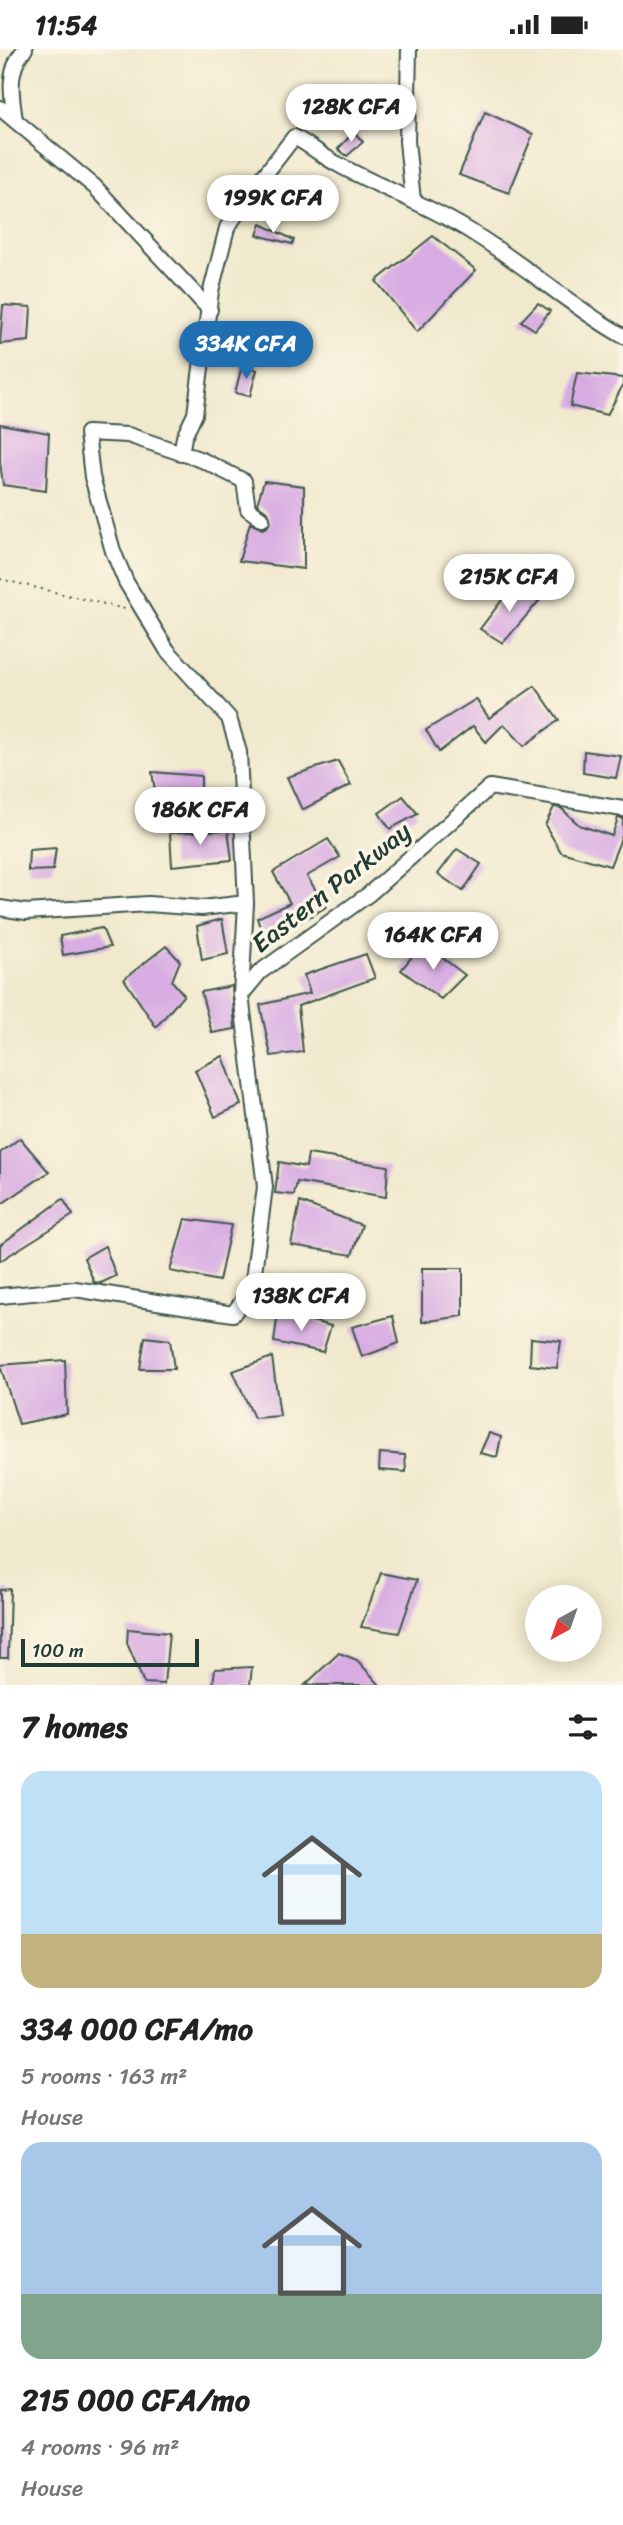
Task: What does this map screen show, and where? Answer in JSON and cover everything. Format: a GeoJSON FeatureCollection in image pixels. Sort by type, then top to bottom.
{"type":"FeatureCollection","features":[{"type":"Feature","properties":{"kind":"street"},"geometry":{"type":"LineString","coordinates":[[15,120],[10,90],[16,59],[25,49]]}},
{"type":"Feature","properties":{"kind":"street"},"geometry":{"type":"LineString","coordinates":[[409,49],[407,141],[413,201]]}},
{"type":"Feature","properties":{"kind":"street"},"geometry":{"type":"LineString","coordinates":[[0,108],[95,187],[210,310]]}},
{"type":"Feature","properties":{"kind":"street"},"geometry":{"type":"LineString","coordinates":[[181,454],[184,437],[195,414],[211,291],[227,228],[248,195],[294,137],[336,164],[475,233],[590,317],[623,336]]}},
{"type":"Feature","properties":{"kind":"street"},"geometry":{"type":"LineString","coordinates":[[0,1296],[75,1289],[233,1314],[252,1288],[265,1187],[242,995],[242,941],[246,903],[239,752],[229,718],[167,649],[125,582],[113,551],[92,477],[87,433],[128,435],[202,460],[244,481],[248,509],[262,519]]}},
{"type":"Feature","properties":{"kind":"street","name":"Eastern Parkway"},"geometry":{"type":"LineString","coordinates":[[242,995],[260,972],[369,894],[490,787],[623,809]]}},
{"type":"Feature","properties":{"kind":"street"},"geometry":{"type":"LineString","coordinates":[[0,908],[26,912],[148,904],[202,908],[246,903]]}},
{"type":"Feature","properties":{"kind":"path"},"geometry":{"type":"LineString","coordinates":[[0,579],[144,614]]}},
{"type":"Feature","properties":{"kind":"building"},"geometry":{"type":"Polygon","coordinates":[[[485,112],[533,134],[509,193],[459,175],[485,112]]]}},
{"type":"Feature","properties":{"kind":"building"},"geometry":{"type":"Polygon","coordinates":[[[354,132],[363,142],[347,156],[338,149],[354,132]]]}},
{"type":"Feature","properties":{"kind":"building"},"geometry":{"type":"Polygon","coordinates":[[[261,224],[294,240],[292,244],[257,235],[261,224]]]}},
{"type":"Feature","properties":{"kind":"building"},"geometry":{"type":"Polygon","coordinates":[[[433,236],[476,270],[417,332],[376,281],[433,236]]]}},
{"type":"Feature","properties":{"kind":"building"},"geometry":{"type":"Polygon","coordinates":[[[538,303],[550,311],[535,330],[521,321],[538,303]]]}},
{"type":"Feature","properties":{"kind":"building"},"geometry":{"type":"Polygon","coordinates":[[[3,305],[31,307],[29,341],[0,344],[3,305]]]}},
{"type":"Feature","properties":{"kind":"building"},"geometry":{"type":"Polygon","coordinates":[[[242,365],[257,370],[250,396],[235,393],[242,365]]]}},
{"type":"Feature","properties":{"kind":"building"},"geometry":{"type":"Polygon","coordinates":[[[577,373],[623,378],[623,385],[607,415],[570,406],[577,373]]]}},
{"type":"Feature","properties":{"kind":"building"},"geometry":{"type":"Polygon","coordinates":[[[0,424],[49,433],[46,491],[3,485],[0,424]]]}},
{"type":"Feature","properties":{"kind":"building"},"geometry":{"type":"Polygon","coordinates":[[[264,481],[304,486],[304,569],[239,561],[250,523],[262,529],[271,521],[268,512],[257,504],[264,481]]]}},
{"type":"Feature","properties":{"kind":"building"},"geometry":{"type":"Polygon","coordinates":[[[515,583],[539,601],[503,643],[480,629],[515,583]]]}},
{"type":"Feature","properties":{"kind":"building"},"geometry":{"type":"Polygon","coordinates":[[[535,686],[559,720],[524,746],[504,724],[486,742],[473,726],[439,752],[426,730],[476,699],[489,718],[535,686]]]}},
{"type":"Feature","properties":{"kind":"building"},"geometry":{"type":"Polygon","coordinates":[[[584,751],[621,756],[616,778],[583,773],[584,751]]]}},
{"type":"Feature","properties":{"kind":"building"},"geometry":{"type":"Polygon","coordinates":[[[338,761],[351,785],[302,810],[287,777],[338,761]]]}},
{"type":"Feature","properties":{"kind":"building"},"geometry":{"type":"Polygon","coordinates":[[[152,772],[201,776],[201,794],[156,797],[152,772]]]}},
{"type":"Feature","properties":{"kind":"building"},"geometry":{"type":"Polygon","coordinates":[[[403,796],[418,814],[390,829],[379,813],[403,796]]]}},
{"type":"Feature","properties":{"kind":"building"},"geometry":{"type":"Polygon","coordinates":[[[554,807],[561,808],[579,825],[612,836],[618,818],[623,818],[623,833],[610,866],[561,852],[545,825],[554,807]]]}},
{"type":"Feature","properties":{"kind":"building"},"geometry":{"type":"Polygon","coordinates":[[[228,830],[232,860],[172,866],[170,833],[228,830]]]}},
{"type":"Feature","properties":{"kind":"building"},"geometry":{"type":"Polygon","coordinates":[[[328,839],[340,857],[307,876],[326,907],[264,939],[257,918],[290,903],[273,872],[328,839]]]}},
{"type":"Feature","properties":{"kind":"building"},"geometry":{"type":"Polygon","coordinates":[[[56,848],[53,870],[28,871],[29,850],[56,848]]]}},
{"type":"Feature","properties":{"kind":"building"},"geometry":{"type":"Polygon","coordinates":[[[457,849],[481,864],[463,891],[438,874],[457,849]]]}},
{"type":"Feature","properties":{"kind":"building"},"geometry":{"type":"Polygon","coordinates":[[[222,919],[228,954],[202,960],[197,926],[222,919]]]}},
{"type":"Feature","properties":{"kind":"building"},"geometry":{"type":"Polygon","coordinates":[[[102,928],[110,947],[63,955],[60,936],[102,928]]]}},
{"type":"Feature","properties":{"kind":"building"},"geometry":{"type":"Polygon","coordinates":[[[423,943],[465,975],[441,999],[401,970],[423,943]]]}},
{"type":"Feature","properties":{"kind":"building"},"geometry":{"type":"Polygon","coordinates":[[[166,946],[180,961],[172,981],[184,995],[156,1027],[124,979],[166,946]]]}},
{"type":"Feature","properties":{"kind":"building"},"geometry":{"type":"Polygon","coordinates":[[[366,954],[375,978],[298,1006],[303,1052],[271,1056],[260,1005],[310,993],[304,975],[366,954]]]}},
{"type":"Feature","properties":{"kind":"building"},"geometry":{"type":"Polygon","coordinates":[[[232,986],[235,1029],[212,1033],[201,992],[232,986]]]}},
{"type":"Feature","properties":{"kind":"building"},"geometry":{"type":"Polygon","coordinates":[[[223,1056],[241,1105],[215,1117],[195,1070],[223,1056]]]}},
{"type":"Feature","properties":{"kind":"building"},"geometry":{"type":"Polygon","coordinates":[[[20,1138],[49,1172],[0,1205],[0,1153],[20,1138]]]}},
{"type":"Feature","properties":{"kind":"building"},"geometry":{"type":"Polygon","coordinates":[[[308,1154],[388,1166],[386,1197],[297,1182],[294,1195],[275,1193],[279,1162],[306,1167],[308,1154]]]}},
{"type":"Feature","properties":{"kind":"building"},"geometry":{"type":"Polygon","coordinates":[[[63,1199],[73,1215],[0,1261],[0,1245],[63,1199]]]}},
{"type":"Feature","properties":{"kind":"building"},"geometry":{"type":"Polygon","coordinates":[[[300,1202],[362,1225],[352,1255],[291,1245],[300,1202]]]}},
{"type":"Feature","properties":{"kind":"building"},"geometry":{"type":"Polygon","coordinates":[[[185,1219],[231,1225],[219,1281],[170,1271],[185,1219]]]}},
{"type":"Feature","properties":{"kind":"building"},"geometry":{"type":"Polygon","coordinates":[[[105,1246],[116,1276],[101,1283],[94,1282],[84,1258],[105,1246]]]}},
{"type":"Feature","properties":{"kind":"building"},"geometry":{"type":"Polygon","coordinates":[[[422,1268],[463,1268],[463,1316],[422,1322],[422,1268]]]}},
{"type":"Feature","properties":{"kind":"building"},"geometry":{"type":"Polygon","coordinates":[[[278,1312],[331,1326],[323,1352],[274,1342],[278,1312]]]}},
{"type":"Feature","properties":{"kind":"building"},"geometry":{"type":"Polygon","coordinates":[[[393,1316],[399,1343],[362,1357],[352,1327],[393,1316]]]}},
{"type":"Feature","properties":{"kind":"building"},"geometry":{"type":"Polygon","coordinates":[[[145,1337],[170,1340],[174,1369],[140,1369],[145,1337]]]}},
{"type":"Feature","properties":{"kind":"building"},"geometry":{"type":"Polygon","coordinates":[[[531,1338],[561,1341],[557,1368],[530,1365],[531,1338]]]}},
{"type":"Feature","properties":{"kind":"building"},"geometry":{"type":"Polygon","coordinates":[[[272,1357],[280,1416],[254,1418],[233,1371],[272,1357]]]}},
{"type":"Feature","properties":{"kind":"building"},"geometry":{"type":"Polygon","coordinates":[[[65,1360],[67,1414],[19,1424],[0,1365],[65,1360]]]}},
{"type":"Feature","properties":{"kind":"building"},"geometry":{"type":"Polygon","coordinates":[[[489,1433],[501,1437],[497,1457],[480,1453],[489,1433]]]}},
{"type":"Feature","properties":{"kind":"building"},"geometry":{"type":"Polygon","coordinates":[[[380,1453],[405,1455],[406,1472],[379,1470],[380,1453]]]}},
{"type":"Feature","properties":{"kind":"building"},"geometry":{"type":"Polygon","coordinates":[[[381,1573],[417,1580],[399,1633],[361,1627],[381,1573]]]}},
{"type":"Feature","properties":{"kind":"building"},"geometry":{"type":"Polygon","coordinates":[[[10,1589],[8,1658],[0,1658],[0,1590],[10,1589]]]}},
{"type":"Feature","properties":{"kind":"building"},"geometry":{"type":"Polygon","coordinates":[[[128,1629],[169,1633],[164,1684],[144,1683],[127,1643],[128,1629]]]}},
{"type":"Feature","properties":{"kind":"building"},"geometry":{"type":"Polygon","coordinates":[[[339,1653],[357,1660],[380,1685],[305,1685],[339,1653]]]}},
{"type":"Feature","properties":{"kind":"building"},"geometry":{"type":"Polygon","coordinates":[[[252,1667],[250,1685],[213,1685],[215,1669],[252,1667]]]}}]}
